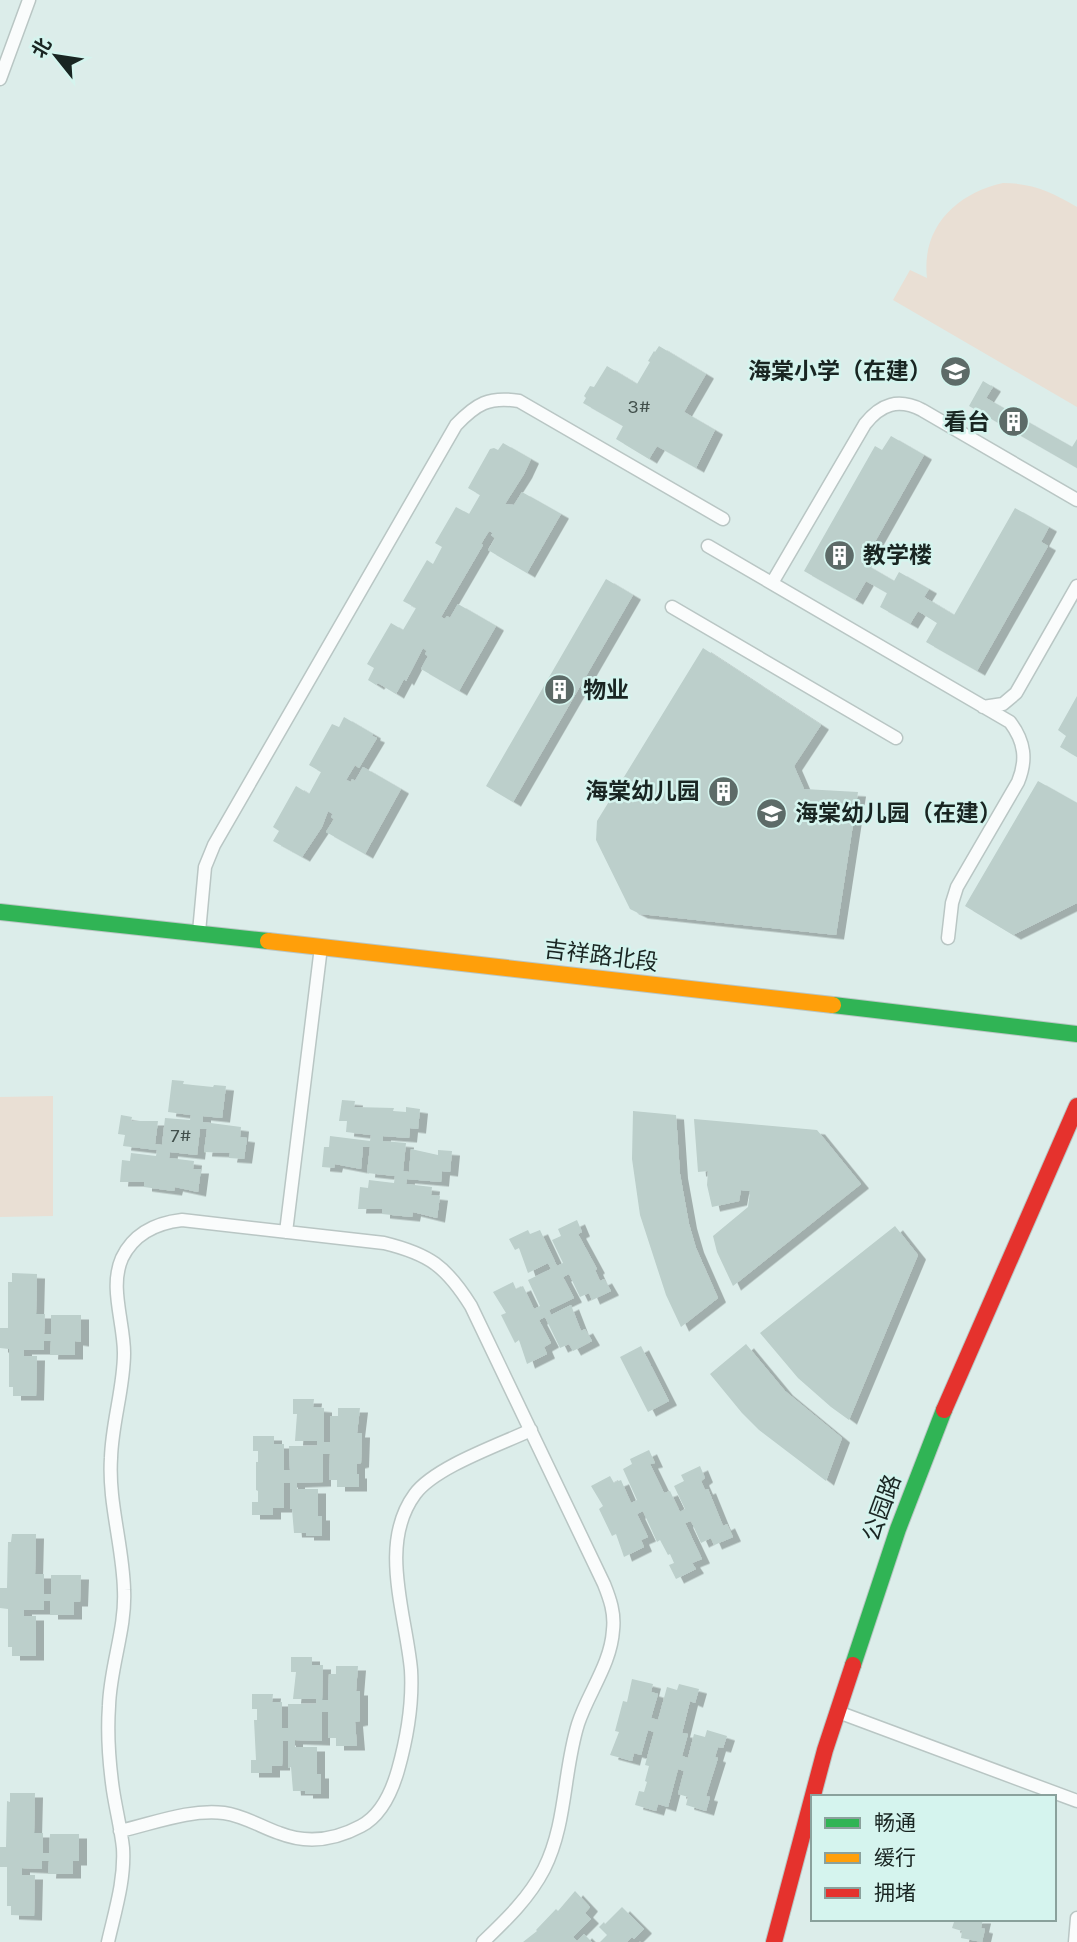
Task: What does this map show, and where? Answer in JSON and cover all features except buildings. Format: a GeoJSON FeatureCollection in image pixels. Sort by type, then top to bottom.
{"type":"FeatureCollection","features":[{"type":"Feature","properties":{"kind":"street","name":"吉祥路北段"},"geometry":{"type":"LineString","coordinates":[[0,912],[120,923],[1077,1034]]}},
{"type":"Feature","properties":{"kind":"street","name":"公园路"},"geometry":{"type":"LineString","coordinates":[[813,1795],[825,1750],[893,1542],[939,1422],[1077,1106]]}},
{"type":"Feature","properties":{"kind":"street","name":"公园路"},"geometry":{"type":"LineString","coordinates":[[774,1942],[811,1803]]}},
{"type":"Feature","properties":{"kind":"lane"},"geometry":{"type":"LineString","coordinates":[[0,79],[29,0]]}},
{"type":"Feature","properties":{"kind":"lane"},"geometry":{"type":"LineString","coordinates":[[199,932],[205,867],[215,845],[456,425],[478,405],[506,399],[531,407],[723,519]]}},
{"type":"Feature","properties":{"kind":"lane"},"geometry":{"type":"LineString","coordinates":[[772,583],[865,424],[875,412],[892,403],[901,402],[922,410],[1077,500]]}},
{"type":"Feature","properties":{"kind":"lane"},"geometry":{"type":"LineString","coordinates":[[708,546],[1010,722],[1016,731]]}},
{"type":"Feature","properties":{"kind":"lane"},"geometry":{"type":"LineString","coordinates":[[948,938],[952,903],[957,887],[1023,769],[1025,756],[1016,731],[1013,709],[1016,693],[1077,586]]}},
{"type":"Feature","properties":{"kind":"lane"},"geometry":{"type":"LineString","coordinates":[[672,607],[896,738]]}},
{"type":"Feature","properties":{"kind":"lane"},"geometry":{"type":"LineString","coordinates":[[983,707],[1003,704],[1016,693]]}},
{"type":"Feature","properties":{"kind":"lane"},"geometry":{"type":"LineString","coordinates":[[286,1232],[321,947]]}},
{"type":"Feature","properties":{"kind":"lane"},"geometry":{"type":"LineString","coordinates":[[108,1942],[123,1872],[108,1731],[108,1703],[125,1593],[110,1461],[124,1353],[117,1277],[122,1259],[133,1242],[147,1230],[163,1223],[182,1220],[384,1243],[406,1248],[442,1267],[457,1283],[471,1306],[604,1584],[613,1608],[614,1631],[608,1654],[587,1700],[570,1754],[563,1816],[555,1845],[531,1892],[483,1942]]}},
{"type":"Feature","properties":{"kind":"lane"},"geometry":{"type":"LineString","coordinates":[[120,1831],[180,1815],[204,1812],[239,1817],[280,1834],[302,1839],[323,1840],[364,1825],[383,1806],[393,1786],[410,1713],[411,1671],[397,1564],[398,1534],[404,1515],[415,1494],[435,1476],[531,1430]]}},
{"type":"Feature","properties":{"kind":"lane"},"geometry":{"type":"LineString","coordinates":[[838,1712],[1077,1801]]}},
{"type":"Feature","properties":{"kind":"lane"},"geometry":{"type":"LineString","coordinates":[[1075,1942],[1077,1918]]}},
{"type":"Feature","properties":{"kind":"shaded area"},"geometry":{"type":"Polygon","coordinates":[[[1003,183],[1042,189],[1077,207],[1077,407],[893,300],[910,270],[927,278],[930,243],[936,228],[946,215],[971,195],[1003,183]]]}},
{"type":"Feature","properties":{"kind":"shaded area"},"geometry":{"type":"Polygon","coordinates":[[[53,1096],[53,1216],[0,1217],[0,1097],[53,1096]]]}},
{"type":"Feature","properties":{"kind":"traffic: fast"},"geometry":{"type":"LineString","coordinates":[[0,912],[268,941]]}},
{"type":"Feature","properties":{"kind":"traffic: fast"},"geometry":{"type":"LineString","coordinates":[[833,1005],[1077,1034]]}},
{"type":"Feature","properties":{"kind":"traffic: fast"},"geometry":{"type":"LineString","coordinates":[[853,1665],[898,1529],[944,1410]]}},
{"type":"Feature","properties":{"kind":"traffic: slow"},"geometry":{"type":"LineString","coordinates":[[268,941],[833,1005]]}},
{"type":"Feature","properties":{"kind":"traffic: jam"},"geometry":{"type":"LineString","coordinates":[[944,1410],[1077,1106]]}},
{"type":"Feature","properties":{"kind":"traffic: jam"},"geometry":{"type":"LineString","coordinates":[[813,1795],[853,1665]]}},
{"type":"Feature","properties":{"kind":"traffic: jam"},"geometry":{"type":"LineString","coordinates":[[774,1942],[811,1803]]}},
{"type":"Feature","properties":{"kind":"place","name":"海棠小学（在建）"},"geometry":{"type":"Point","coordinates":[955,371]}},
{"type":"Feature","properties":{"kind":"place","name":"看台"},"geometry":{"type":"Point","coordinates":[1013,422]}},
{"type":"Feature","properties":{"kind":"place","name":"教学楼"},"geometry":{"type":"Point","coordinates":[840,555]}},
{"type":"Feature","properties":{"kind":"place","name":"物业"},"geometry":{"type":"Point","coordinates":[560,690]}},
{"type":"Feature","properties":{"kind":"place","name":"海棠幼儿园"},"geometry":{"type":"Point","coordinates":[723,791]}},
{"type":"Feature","properties":{"kind":"place","name":"海棠幼儿园（在建）"},"geometry":{"type":"Point","coordinates":[772,813]}}]}
